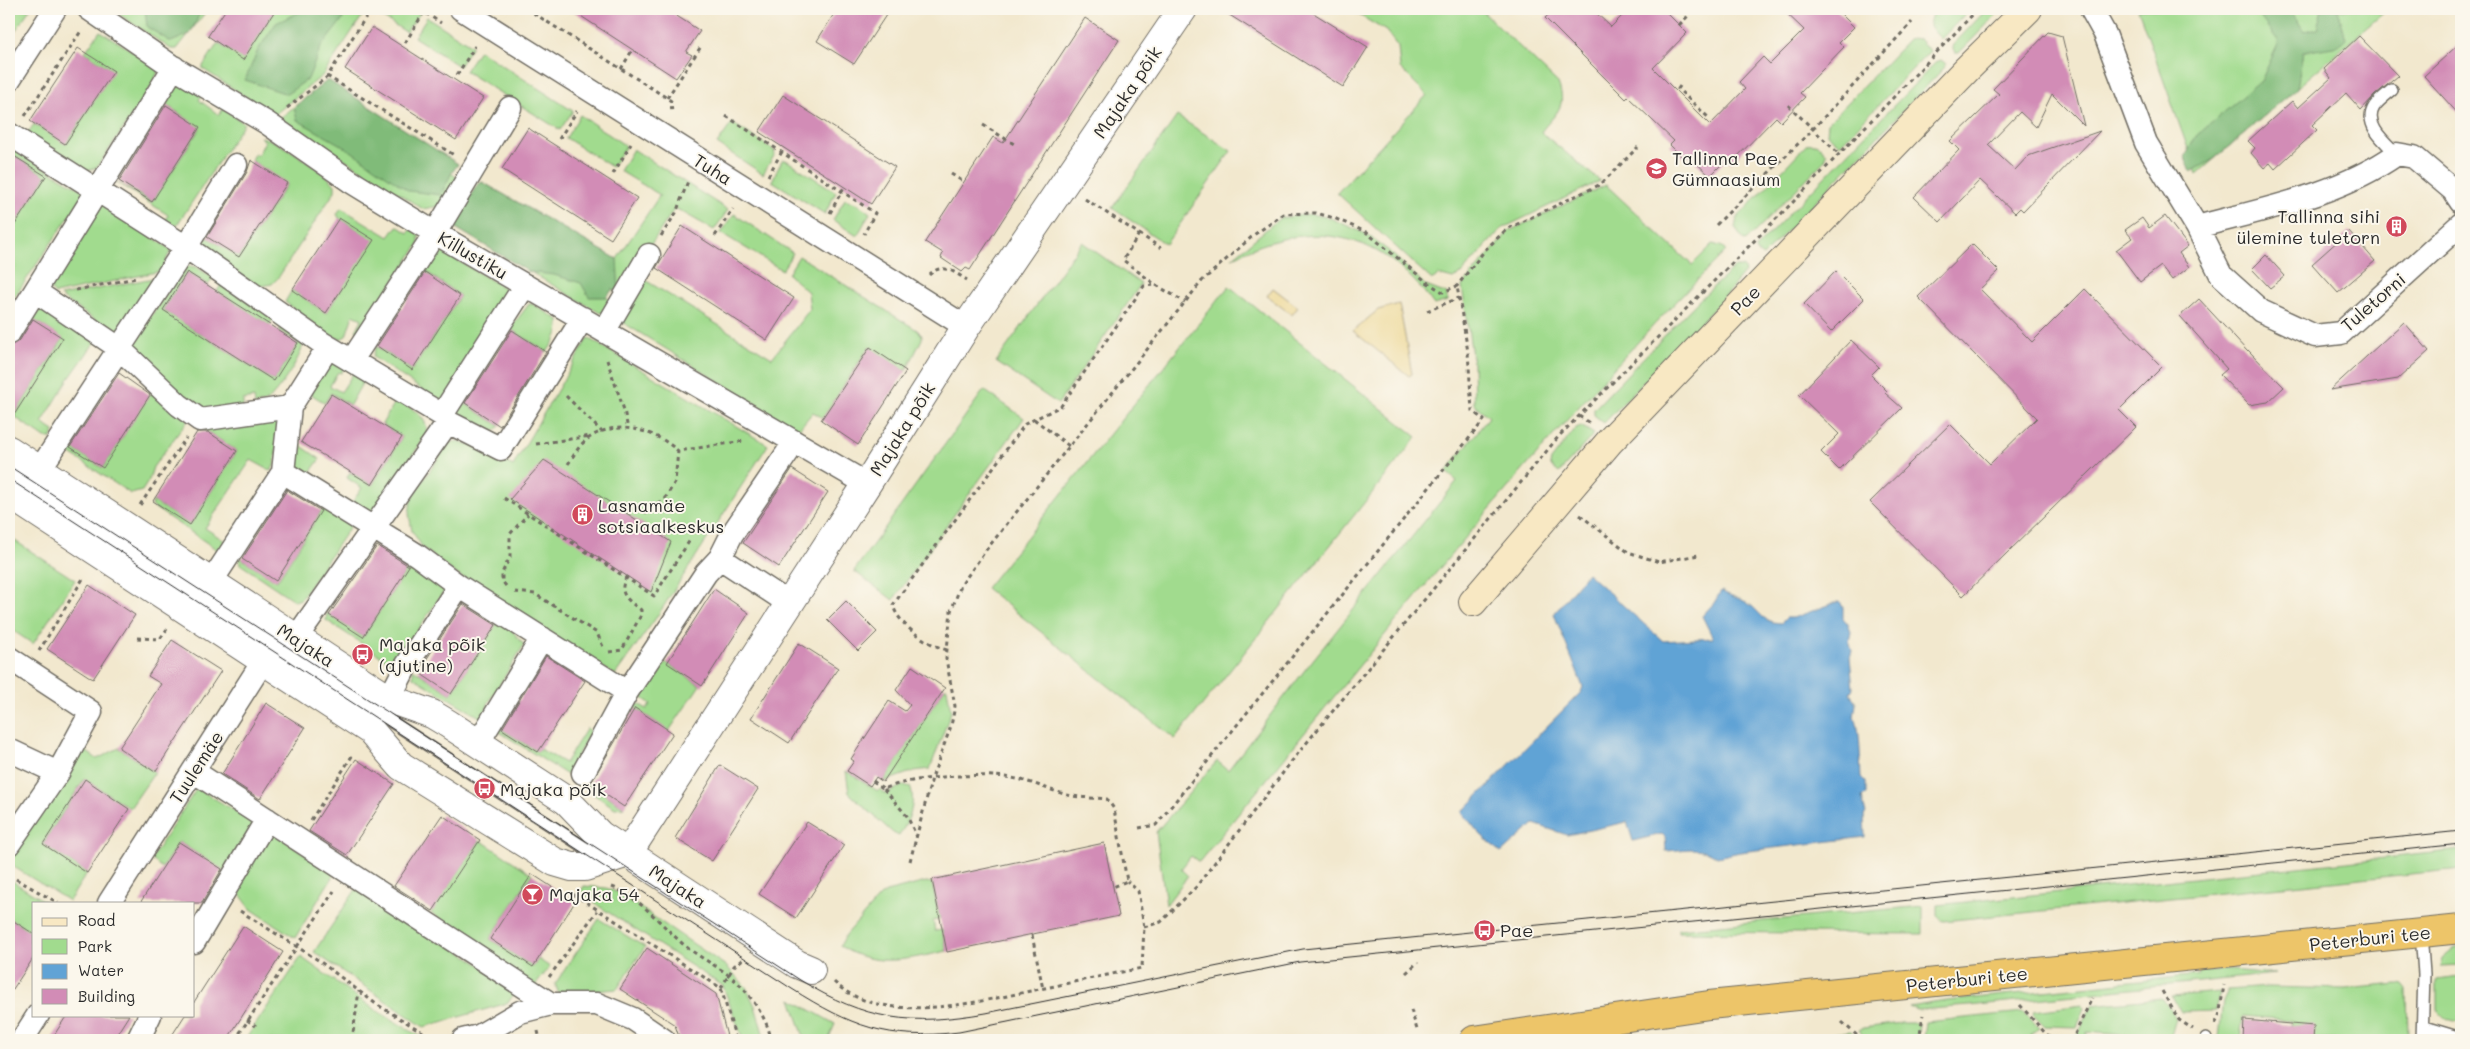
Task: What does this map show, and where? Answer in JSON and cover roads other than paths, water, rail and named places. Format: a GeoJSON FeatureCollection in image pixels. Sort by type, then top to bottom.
{"type":"FeatureCollection","features":[{"type":"Feature","properties":{"kind":"highway","name":"Peterburi tee"},"geometry":{"type":"LineString","coordinates":[[1474,1040],[1709,1006],[2461,929]]}},
{"type":"Feature","properties":{"kind":"main road","name":"Pae"},"geometry":{"type":"LineString","coordinates":[[1473,602],[1617,434],[1960,76],[2028,9]]}},
{"type":"Feature","properties":{"kind":"street"},"geometry":{"type":"LineString","coordinates":[[9,80],[56,9]]}},
{"type":"Feature","properties":{"kind":"street","name":"Tuha"},"geometry":{"type":"LineString","coordinates":[[461,9],[966,327]]}},
{"type":"Feature","properties":{"kind":"street","name":"Majaka põik"},"geometry":{"type":"LineString","coordinates":[[613,866],[790,604],[966,327],[1183,9]]}},
{"type":"Feature","properties":{"kind":"street","name":"Tuletorni"},"geometry":{"type":"LineString","coordinates":[[2091,9],[2105,34],[2146,144],[2197,227],[2221,275],[2260,311],[2315,336],[2341,333],[2461,224]]}},
{"type":"Feature","properties":{"kind":"street","name":"Killustiku"},"geometry":{"type":"LineString","coordinates":[[91,10],[174,67],[267,123],[350,180],[434,233],[605,330],[794,443],[868,484]]}},
{"type":"Feature","properties":{"kind":"street"},"geometry":{"type":"LineString","coordinates":[[9,333],[42,296],[98,190],[174,67]]}},
{"type":"Feature","properties":{"kind":"street"},"geometry":{"type":"LineString","coordinates":[[352,360],[475,168],[510,108]]}},
{"type":"Feature","properties":{"kind":"street"},"geometry":{"type":"LineString","coordinates":[[11,135],[186,247],[328,347],[445,418],[501,449],[583,318]]}},
{"type":"Feature","properties":{"kind":"street"},"geometry":{"type":"LineString","coordinates":[[2197,227],[2310,195],[2358,178],[2397,154],[2414,157],[2453,190],[2461,202]]}},
{"type":"Feature","properties":{"kind":"street"},"geometry":{"type":"LineString","coordinates":[[24,487],[120,348],[186,247],[236,165]]}},
{"type":"Feature","properties":{"kind":"street"},"geometry":{"type":"LineString","coordinates":[[605,330],[649,255]]}},
{"type":"Feature","properties":{"kind":"street","name":"Tuulemäe"},"geometry":{"type":"LineString","coordinates":[[110,902],[279,644],[373,529],[445,418],[525,285]]}},
{"type":"Feature","properties":{"kind":"street"},"geometry":{"type":"LineString","coordinates":[[42,296],[120,348],[179,405],[200,420],[290,407]]}},
{"type":"Feature","properties":{"kind":"street"},"geometry":{"type":"LineString","coordinates":[[201,598],[283,472],[290,407],[328,347]]}},
{"type":"Feature","properties":{"kind":"street"},"geometry":{"type":"LineString","coordinates":[[583,773],[627,692],[706,573],[720,558],[732,534],[794,443]]}},
{"type":"Feature","properties":{"kind":"street","name":"Majaka"},"geometry":{"type":"LineString","coordinates":[[9,450],[24,487],[201,598],[279,644],[372,731],[401,766],[543,856],[572,867],[613,866],[728,919],[797,964],[812,970]]}},
{"type":"Feature","properties":{"kind":"street"},"geometry":{"type":"LineString","coordinates":[[283,472],[417,555],[459,586],[627,692]]}},
{"type":"Feature","properties":{"kind":"street","name":"Majaka"},"geometry":{"type":"LineString","coordinates":[[24,487],[201,598],[279,644],[389,698],[432,714],[478,743],[567,801],[600,835],[613,866]]}},
{"type":"Feature","properties":{"kind":"street"},"geometry":{"type":"LineString","coordinates":[[720,558],[790,604]]}},
{"type":"Feature","properties":{"kind":"street"},"geometry":{"type":"LineString","coordinates":[[389,698],[406,666],[459,586]]}},
{"type":"Feature","properties":{"kind":"street"},"geometry":{"type":"LineString","coordinates":[[478,743],[542,638]]}},
{"type":"Feature","properties":{"kind":"street"},"geometry":{"type":"LineString","coordinates":[[9,844],[58,773],[91,712],[18,664]]}},
{"type":"Feature","properties":{"kind":"street"},"geometry":{"type":"LineString","coordinates":[[9,750],[58,773]]}},
{"type":"Feature","properties":{"kind":"street"},"geometry":{"type":"LineString","coordinates":[[194,771],[543,999],[597,1004],[633,1020],[664,1040]]}},
{"type":"Feature","properties":{"kind":"street"},"geometry":{"type":"LineString","coordinates":[[195,940],[268,820]]}},
{"type":"Feature","properties":{"kind":"street"},"geometry":{"type":"LineString","coordinates":[[463,1040],[479,1036],[543,999]]}},
{"type":"Feature","properties":{"kind":"street"},"geometry":{"type":"LineString","coordinates":[[22,1040],[37,1016]]}},
{"type":"Feature","properties":{"kind":"street"},"geometry":{"type":"LineString","coordinates":[[138,1040],[150,1016]]}},
{"type":"Feature","properties":{"kind":"lane"},"geometry":{"type":"LineString","coordinates":[[2392,90],[2374,107],[2371,117],[2373,128],[2397,154]]}},
{"type":"Feature","properties":{"kind":"lane"},"geometry":{"type":"LineString","coordinates":[[9,472],[24,487]]}},
{"type":"Feature","properties":{"kind":"lane"},"geometry":{"type":"LineString","coordinates":[[2421,933],[2424,974],[2424,1027],[2422,1040]]}},
{"type":"Feature","properties":{"kind":"lane"},"geometry":{"type":"LineString","coordinates":[[2424,1027],[2461,1038]]}},
{"type":"Feature","properties":{"kind":"water"},"geometry":{"type":"Polygon","coordinates":[[[1587,573],[1663,641],[1713,638],[1702,616],[1714,603],[1721,591],[1751,605],[1769,621],[1781,623],[1786,618],[1793,618],[1840,601],[1843,608],[1843,618],[1851,632],[1849,641],[1852,651],[1850,657],[1853,689],[1850,692],[1856,704],[1854,717],[1859,736],[1861,777],[1866,782],[1866,795],[1862,797],[1866,814],[1864,815],[1865,837],[1740,852],[1717,857],[1711,853],[1699,850],[1666,851],[1665,837],[1662,834],[1633,841],[1627,822],[1567,835],[1534,824],[1501,853],[1478,832],[1462,812],[1581,692],[1583,687],[1554,614],[1587,573]]]}},
{"type":"Feature","properties":{"kind":"tram line"},"geometry":{"type":"LineString","coordinates":[[9,466],[800,980],[824,994],[847,1004],[868,1012],[890,1017],[934,1019],[986,1013],[1303,949],[2461,831]]}},
{"type":"Feature","properties":{"kind":"tram line"},"geometry":{"type":"LineString","coordinates":[[9,479],[792,989],[833,1013],[871,1028],[891,1032],[911,1034],[959,1032],[1300,962],[2461,844]]}},
{"type":"Feature","properties":{"kind":"place","name":"Tallinna Pae Gümnaasium"},"geometry":{"type":"Point","coordinates":[1656,168]}},
{"type":"Feature","properties":{"kind":"place","name":"Tallinna sihi ülemine tuletorn"},"geometry":{"type":"Point","coordinates":[2396,226]}},
{"type":"Feature","properties":{"kind":"place","name":"Lasnamäe sotsiaalkeskus"},"geometry":{"type":"Point","coordinates":[582,515]}},
{"type":"Feature","properties":{"kind":"place","name":"Majaka põik (ajutine)"},"geometry":{"type":"Point","coordinates":[363,654]}},
{"type":"Feature","properties":{"kind":"place","name":"Majaka põik"},"geometry":{"type":"Point","coordinates":[484,789]}},
{"type":"Feature","properties":{"kind":"place","name":"Majaka 54"},"geometry":{"type":"Point","coordinates":[533,894]}},
{"type":"Feature","properties":{"kind":"place","name":"Pae"},"geometry":{"type":"Point","coordinates":[1484,930]}}]}
